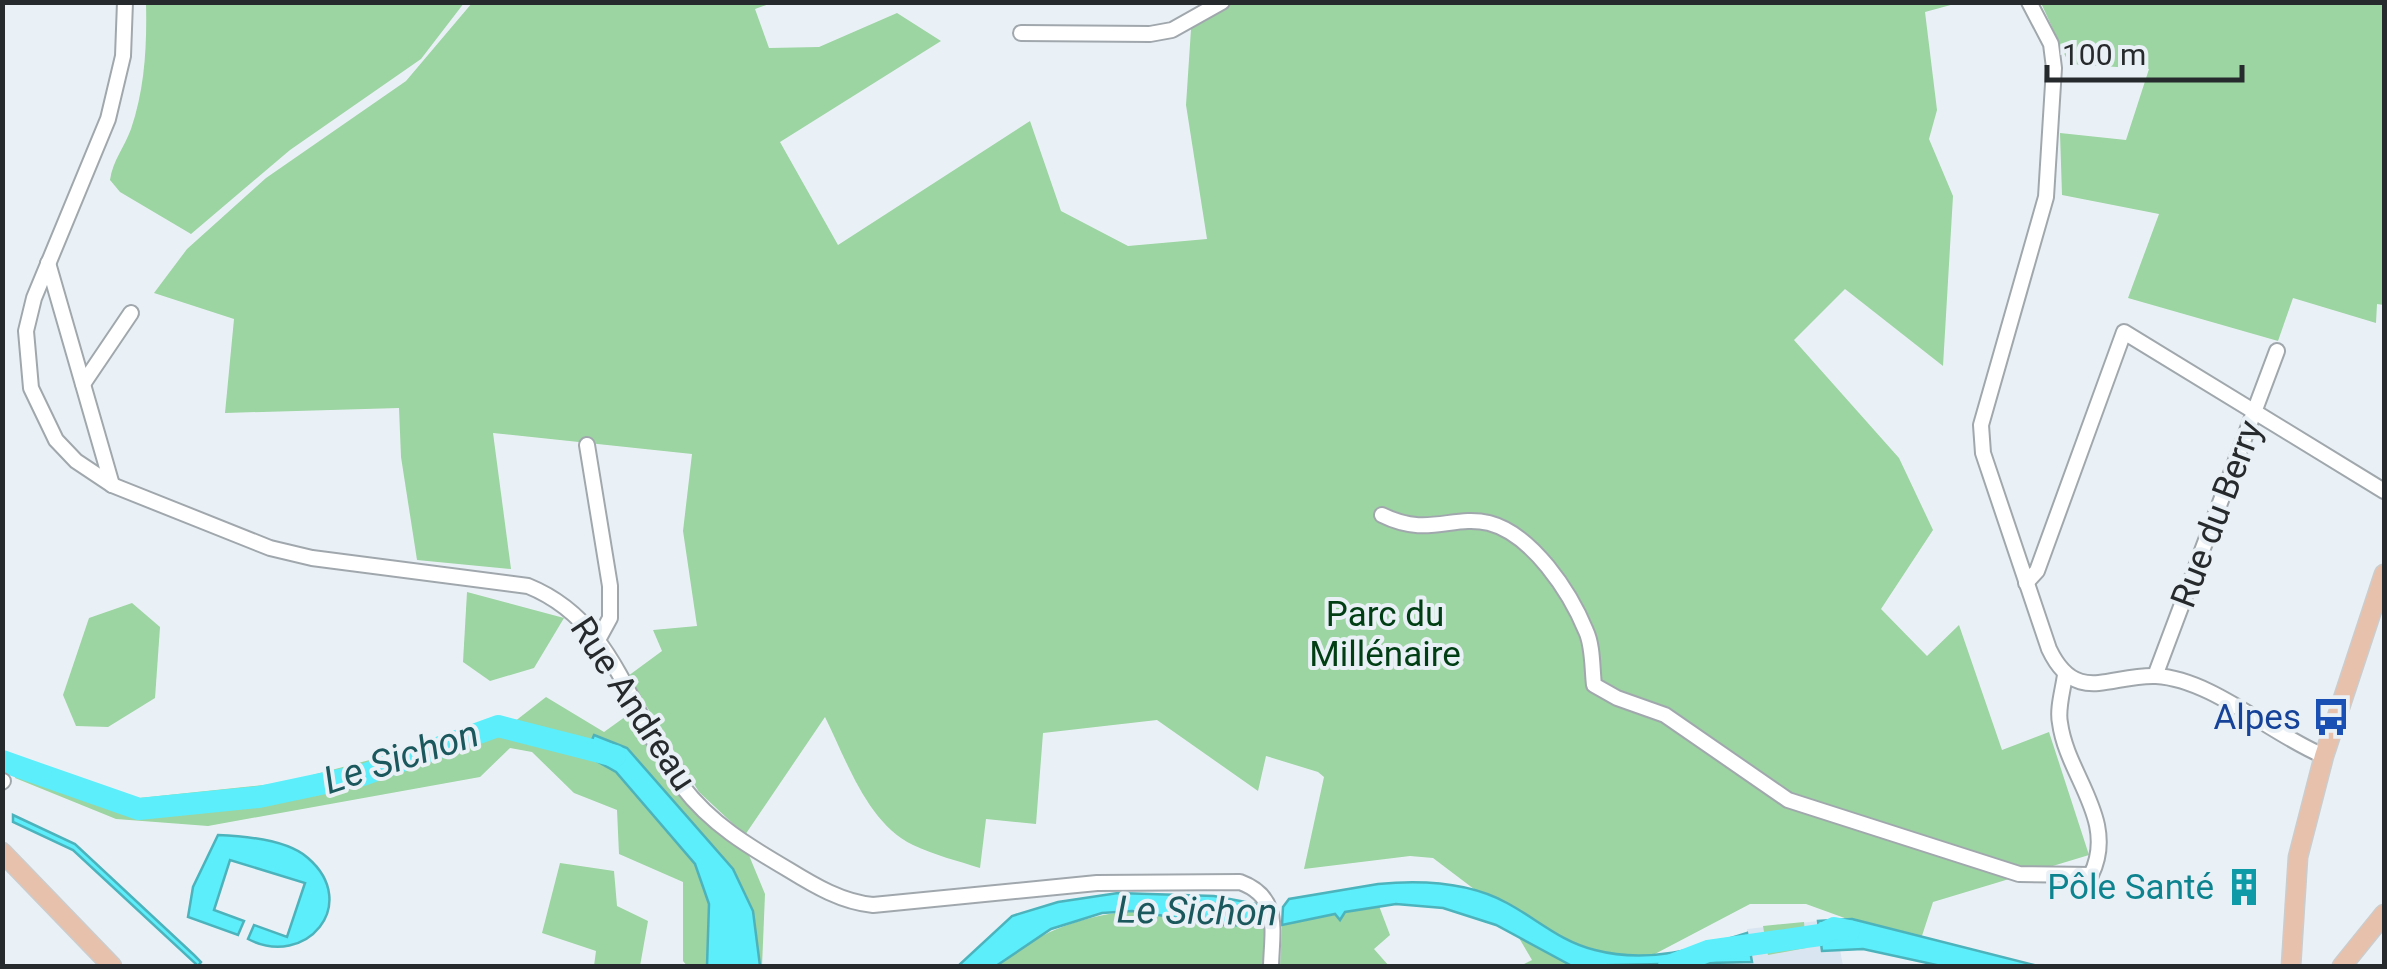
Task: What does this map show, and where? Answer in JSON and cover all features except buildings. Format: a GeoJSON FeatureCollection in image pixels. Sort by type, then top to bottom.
{"type":"FeatureCollection","features":[{"type":"Feature","properties":{"kind":"main road"},"geometry":{"type":"LineString","coordinates":[[2292,966],[2298,857],[2324,756],[2384,574]]}},
{"type":"Feature","properties":{"kind":"main road"},"geometry":{"type":"LineString","coordinates":[[2,852],[112,966]]}},
{"type":"Feature","properties":{"kind":"main road"},"geometry":{"type":"LineString","coordinates":[[2342,966],[2384,914]]}},
{"type":"Feature","properties":{"kind":"street","name":"Rue Andreau"},"geometry":{"type":"LineString","coordinates":[[125,2],[123,56],[108,120],[48,262],[26,332],[31,388],[56,440],[76,461],[112,485],[292,554],[528,586],[569,606],[598,640],[680,783],[702,810],[742,843],[844,899],[872,905],[1082,884],[1226,880],[1261,892],[1273,912],[1272,966]]}},
{"type":"Feature","properties":{"kind":"street"},"geometry":{"type":"LineString","coordinates":[[1021,33],[1150,34],[1172,30],[1222,2]]}},
{"type":"Feature","properties":{"kind":"street"},"geometry":{"type":"LineString","coordinates":[[1382,515],[1399,524],[1435,527],[1486,522],[1514,534],[1552,572],[1587,632],[1594,684],[1617,698],[1665,714],[1788,800],[2018,874],[2091,875],[2099,859],[2097,814],[2076,774],[2059,722],[2065,675],[2049,649],[1983,453],[1981,424],[2046,196],[2054,68],[2051,44],[2029,2]]}},
{"type":"Feature","properties":{"kind":"street"},"geometry":{"type":"LineString","coordinates":[[48,262],[112,485]]}},
{"type":"Feature","properties":{"kind":"street"},"geometry":{"type":"LineString","coordinates":[[83,384],[131,313]]}},
{"type":"Feature","properties":{"kind":"street"},"geometry":{"type":"LineString","coordinates":[[2026,583],[2037,571],[2124,332],[2384,490]]}},
{"type":"Feature","properties":{"kind":"street","name":"Rue du Berry"},"geometry":{"type":"LineString","coordinates":[[2155,676],[2276,351]]}},
{"type":"Feature","properties":{"kind":"street"},"geometry":{"type":"LineString","coordinates":[[587,445],[610,586],[610,618],[598,640]]}},
{"type":"Feature","properties":{"kind":"street"},"geometry":{"type":"LineString","coordinates":[[2065,675],[2094,684],[2155,676],[2205,691],[2324,756]]}},
{"type":"Feature","properties":{"kind":"shaded area"},"geometry":{"type":"Polygon","coordinates":[[[1818,921],[1822,950],[1840,949],[1843,966],[1739,966],[1752,962],[1747,929],[1818,921]]]}},
{"type":"Feature","properties":{"kind":"green space"},"geometry":{"type":"Polygon","coordinates":[[[146,2],[464,3],[421,59],[290,150],[191,234],[120,192],[110,180],[139,98],[146,2]]]}},
{"type":"Feature","properties":{"kind":"green space","name":"Parc du Millénaire"},"geometry":{"type":"Polygon","coordinates":[[[472,3],[772,3],[755,9],[769,48],[819,47],[897,13],[941,41],[780,142],[838,245],[1030,121],[1061,211],[1128,246],[1207,239],[1186,105],[1192,14],[1209,3],[1958,3],[1925,12],[1937,110],[1929,139],[1953,196],[1943,366],[1845,289],[1794,340],[1899,458],[1933,530],[1881,609],[1927,656],[1959,625],[2002,750],[2049,732],[2089,855],[1933,902],[1919,945],[1806,904],[1750,904],[1632,966],[1520,966],[1532,960],[1503,911],[1433,858],[1410,856],[1304,869],[1324,777],[1318,772],[1266,756],[1258,791],[1157,720],[1043,733],[1036,824],[986,819],[980,868],[913,845],[883,822],[860,789],[825,717],[745,835],[699,792],[628,676],[662,651],[653,630],[697,626],[683,531],[692,454],[493,433],[511,569],[417,560],[401,457],[399,408],[225,413],[234,319],[154,293],[187,249],[266,178],[406,81],[472,3]]]}},
{"type":"Feature","properties":{"kind":"green space"},"geometry":{"type":"Polygon","coordinates":[[[2041,3],[2384,3],[2384,305],[2377,304],[2376,323],[2293,298],[2278,341],[2128,298],[2159,214],[2062,195],[2060,133],[2126,140],[2149,69],[2069,64],[2041,3]]]}},
{"type":"Feature","properties":{"kind":"green space"},"geometry":{"type":"Polygon","coordinates":[[[467,592],[564,618],[534,668],[490,681],[463,662],[467,592]]]}},
{"type":"Feature","properties":{"kind":"green space"},"geometry":{"type":"Polygon","coordinates":[[[132,603],[160,627],[155,698],[108,727],[76,726],[63,695],[89,618],[132,603]]]}},
{"type":"Feature","properties":{"kind":"green space"},"geometry":{"type":"Polygon","coordinates":[[[546,697],[604,732],[629,714],[696,813],[748,853],[765,894],[762,966],[687,966],[683,961],[683,882],[619,854],[617,810],[574,793],[532,752],[510,748],[480,777],[208,826],[116,819],[15,778],[19,760],[139,798],[282,783],[514,722],[546,697]]]}},
{"type":"Feature","properties":{"kind":"green space"},"geometry":{"type":"Polygon","coordinates":[[[560,863],[614,871],[617,906],[648,921],[640,966],[594,966],[596,951],[542,933],[560,863]]]}},
{"type":"Feature","properties":{"kind":"green space"},"geometry":{"type":"Polygon","coordinates":[[[1379,906],[1390,935],[1374,949],[1389,966],[1280,966],[1282,925],[1379,906]]]}},
{"type":"Feature","properties":{"kind":"green space"},"geometry":{"type":"Polygon","coordinates":[[[1132,911],[1224,925],[1267,926],[1265,966],[996,966],[1027,944],[1060,928],[1132,911]]]}},
{"type":"Feature","properties":{"kind":"green space"},"geometry":{"type":"Polygon","coordinates":[[[1804,922],[1806,948],[1768,955],[1763,926],[1804,922]]]}},
{"type":"Feature","properties":{"kind":"water"},"geometry":{"type":"Polygon","coordinates":[[[594,735],[627,748],[733,869],[753,911],[760,966],[707,966],[709,904],[695,864],[616,772],[586,755],[594,735]]]}},
{"type":"Feature","properties":{"kind":"water"},"geometry":{"type":"Polygon","coordinates":[[[13,815],[75,844],[194,955],[201,962],[198,966],[73,850],[13,822],[13,815]]]}},
{"type":"Feature","properties":{"kind":"water"},"geometry":{"type":"Polygon","coordinates":[[[218,835],[278,843],[308,858],[323,876],[329,894],[328,912],[320,927],[306,939],[289,945],[269,946],[248,939],[254,925],[287,937],[305,883],[230,860],[214,910],[244,921],[238,935],[188,917],[193,887],[218,835]]]}},
{"type":"Feature","properties":{"kind":"water"},"geometry":{"type":"Polygon","coordinates":[[[1427,883],[1477,891],[1507,903],[1571,942],[1615,954],[1672,953],[1747,933],[1752,962],[1572,966],[1496,925],[1443,908],[1396,904],[1345,912],[1340,920],[1335,914],[1282,925],[1283,907],[1289,899],[1378,884],[1427,883]]]}},
{"type":"Feature","properties":{"kind":"water"},"geometry":{"type":"Polygon","coordinates":[[[1118,893],[1214,896],[1267,906],[1267,926],[1224,925],[1132,911],[1102,913],[1051,929],[996,966],[958,966],[1012,916],[1058,902],[1118,893]]]}},
{"type":"Feature","properties":{"kind":"water"},"geometry":{"type":"Polygon","coordinates":[[[1852,919],[2038,966],[1941,966],[1863,949],[1822,951],[1818,921],[1852,919]]]}},
{"type":"Feature","properties":{"kind":"waterway","name":"Le Sichon"},"geometry":{"type":"LineString","coordinates":[[2,761],[139,809],[259,797],[363,775],[498,726],[615,756]]}},
{"type":"Feature","properties":{"kind":"waterway","name":"Le Sichon"},"geometry":{"type":"LineString","coordinates":[[1669,966],[1708,951],[1820,935],[1834,928],[1849,931]]}},
{"type":"Feature","properties":{"kind":"place","name":"Alpes"},"geometry":{"type":"Point","coordinates":[2331,717]}},
{"type":"Feature","properties":{"kind":"place","name":"Pôle Santé"},"geometry":{"type":"Point","coordinates":[2244,887]}}]}
